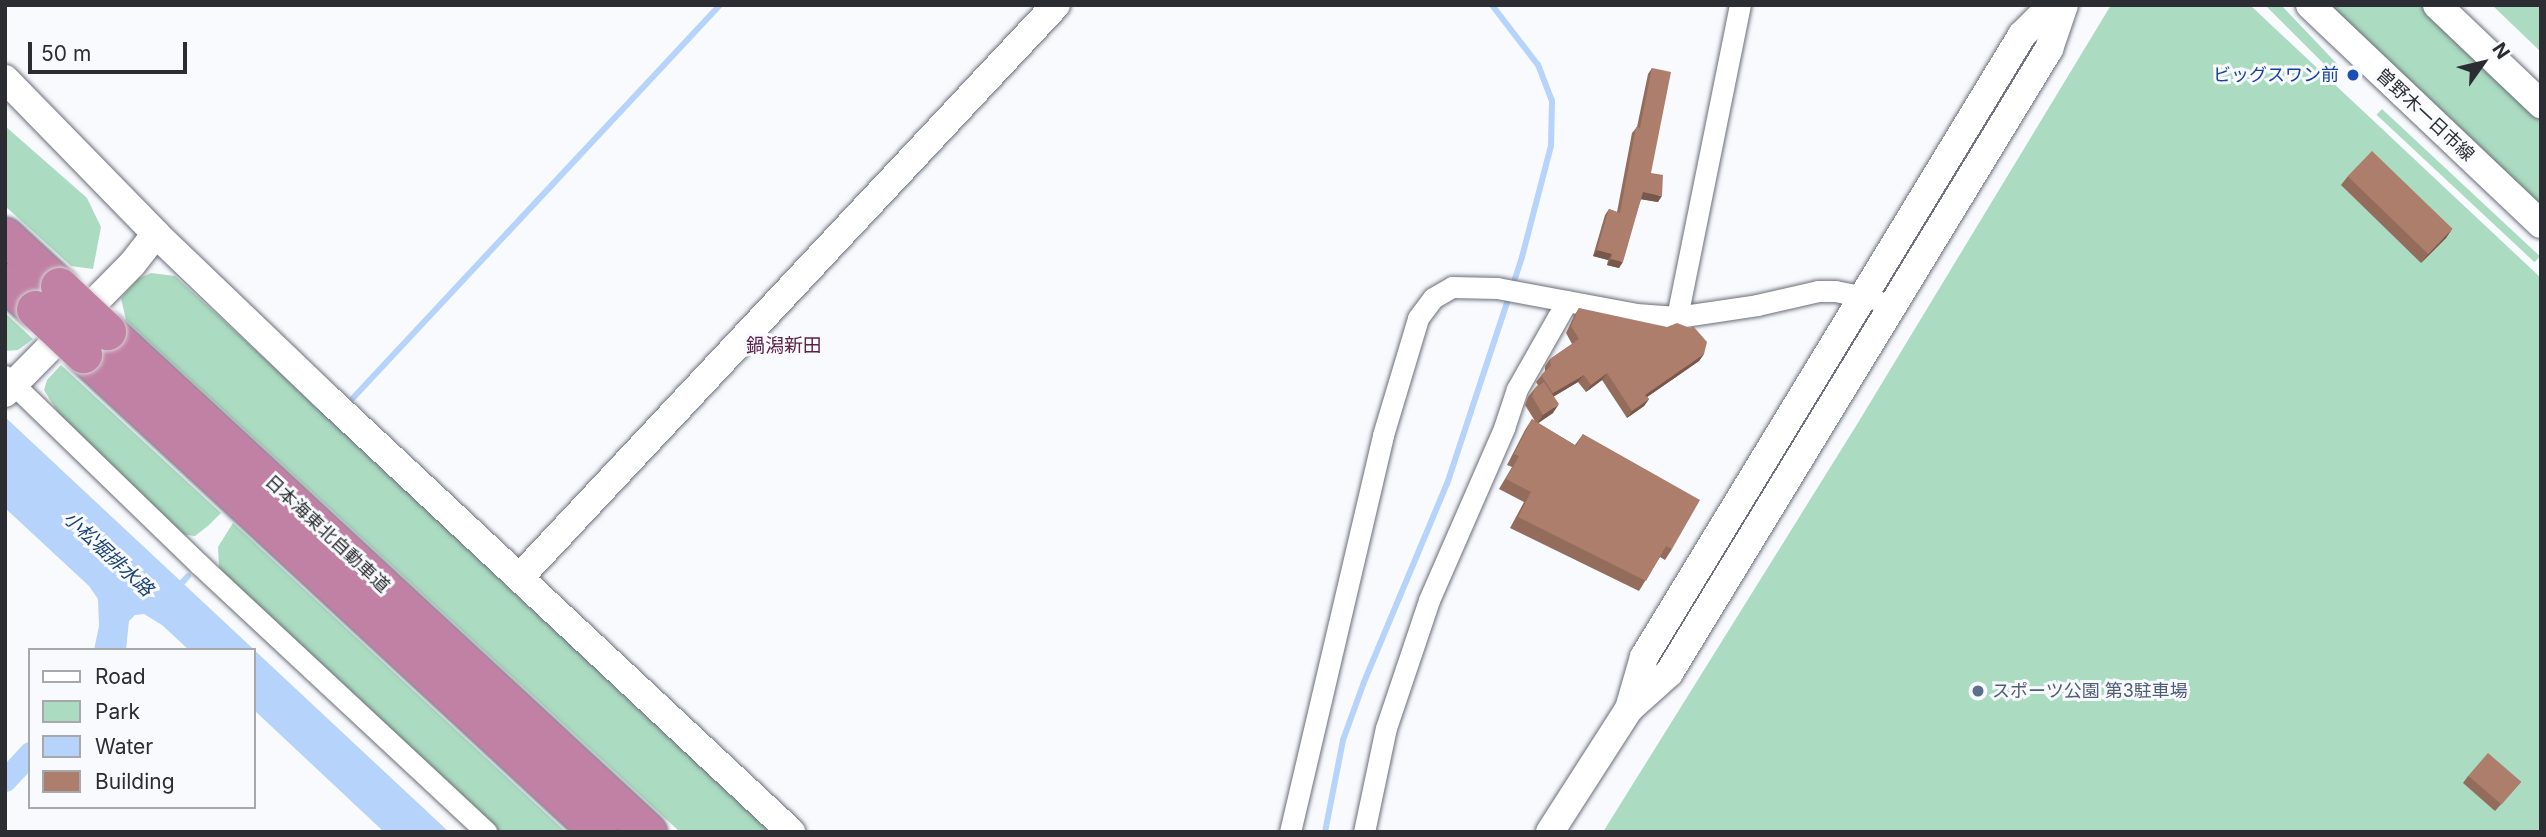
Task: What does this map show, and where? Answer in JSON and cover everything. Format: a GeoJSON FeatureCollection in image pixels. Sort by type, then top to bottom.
{"type":"FeatureCollection","features":[{"type":"Feature","properties":{"kind":"highway","name":"日本海東北自動車道"},"geometry":{"type":"LineString","coordinates":[[5,236],[47,298],[599,832]]}},
{"type":"Feature","properties":{"kind":"highway","name":"日本海東北自動車道"},"geometry":{"type":"LineString","coordinates":[[5,282],[47,298]]}},
{"type":"Feature","properties":{"kind":"highway","name":"日本海東北自動車道"},"geometry":{"type":"LineString","coordinates":[[95,343],[648,832]]}},
{"type":"Feature","properties":{"kind":"street"},"geometry":{"type":"LineString","coordinates":[[519,578],[1056,5]]}},
{"type":"Feature","properties":{"kind":"street"},"geometry":{"type":"LineString","coordinates":[[1677,317],[1740,5]]}},
{"type":"Feature","properties":{"kind":"street"},"geometry":{"type":"LineString","coordinates":[[1629,709],[1644,657],[2022,35],[2052,5]]}},
{"type":"Feature","properties":{"kind":"street"},"geometry":{"type":"LineString","coordinates":[[1550,832],[1629,709],[1669,673],[2049,49],[2064,5]]}},
{"type":"Feature","properties":{"kind":"street","name":"曽野木一日市線"},"geometry":{"type":"LineString","coordinates":[[2310,5],[2541,224]]}},
{"type":"Feature","properties":{"kind":"street"},"geometry":{"type":"LineString","coordinates":[[2437,5],[2541,104]]}},
{"type":"Feature","properties":{"kind":"street"},"geometry":{"type":"LineString","coordinates":[[5,79],[156,234],[791,832]]}},
{"type":"Feature","properties":{"kind":"street"},"geometry":{"type":"LineString","coordinates":[[156,234],[133,263],[8,384],[486,832]]}},
{"type":"Feature","properties":{"kind":"street"},"geometry":{"type":"LineString","coordinates":[[1290,832],[1383,435],[1418,318],[1433,298],[1452,288],[1497,288],[1677,317],[1757,305],[1818,290],[1894,303]]}},
{"type":"Feature","properties":{"kind":"street"},"geometry":{"type":"LineString","coordinates":[[1364,832],[1386,728],[1429,600],[1504,428],[1517,389],[1562,300]]}},
{"type":"Feature","properties":{"kind":"green space"},"geometry":{"type":"Polygon","coordinates":[[[2111,5],[2250,5],[2541,278],[2541,832],[1603,832],[1856,426],[2111,5]]]}},
{"type":"Feature","properties":{"kind":"green space"},"geometry":{"type":"Polygon","coordinates":[[[2265,5],[2281,5],[2341,68],[2337,77],[2265,5]]]}},
{"type":"Feature","properties":{"kind":"green space"},"geometry":{"type":"Polygon","coordinates":[[[2332,5],[2421,5],[2541,119],[2541,209],[2354,31],[2332,5]]]}},
{"type":"Feature","properties":{"kind":"green space"},"geometry":{"type":"Polygon","coordinates":[[[2492,5],[2541,5],[2541,52],[2492,5]]]}},
{"type":"Feature","properties":{"kind":"green space"},"geometry":{"type":"Polygon","coordinates":[[[2382,109],[2540,256],[2535,262],[2377,115],[2382,109]]]}},
{"type":"Feature","properties":{"kind":"green space"},"geometry":{"type":"Polygon","coordinates":[[[5,126],[87,198],[101,227],[93,269],[71,266],[5,206],[5,126]]]}},
{"type":"Feature","properties":{"kind":"green space"},"geometry":{"type":"Polygon","coordinates":[[[151,273],[175,276],[778,832],[680,832],[126,320],[121,298],[138,279],[151,273]]]}},
{"type":"Feature","properties":{"kind":"green space"},"geometry":{"type":"Polygon","coordinates":[[[5,313],[33,339],[18,350],[5,351],[5,313]]]}},
{"type":"Feature","properties":{"kind":"green space"},"geometry":{"type":"Polygon","coordinates":[[[61,365],[221,513],[209,525],[195,536],[180,534],[59,414],[44,390],[47,380],[61,365]]]}},
{"type":"Feature","properties":{"kind":"green space"},"geometry":{"type":"Polygon","coordinates":[[[233,523],[566,832],[498,832],[228,580],[219,567],[218,547],[233,523]]]}},
{"type":"Feature","properties":{"kind":"water","name":"小松堀排水路"},"geometry":{"type":"Polygon","coordinates":[[[5,417],[252,648],[187,648],[162,625],[144,614],[135,615],[129,621],[126,648],[94,648],[99,626],[98,599],[89,586],[5,508],[5,417]]]}},
{"type":"Feature","properties":{"kind":"water"},"geometry":{"type":"Polygon","coordinates":[[[256,652],[449,832],[384,832],[256,712],[256,652]]]}},
{"type":"Feature","properties":{"kind":"building"},"geometry":{"type":"Polygon","coordinates":[[[1652,68],[1671,72],[1651,173],[1663,175],[1662,196],[1643,192],[1623,262],[1611,259],[1612,254],[1597,250],[1609,209],[1620,213],[1636,127],[1640,128],[1652,68]]]}},
{"type":"Feature","properties":{"kind":"building"},"geometry":{"type":"Polygon","coordinates":[[[2372,151],[2453,229],[2428,254],[2348,176],[2372,151]]]}},
{"type":"Feature","properties":{"kind":"building"},"geometry":{"type":"Polygon","coordinates":[[[1579,308],[1667,327],[1677,323],[1690,328],[1693,326],[1707,342],[1704,354],[1645,395],[1649,399],[1632,411],[1607,373],[1591,385],[1584,375],[1553,393],[1541,375],[1551,366],[1550,359],[1579,339],[1571,326],[1579,308]]]}},
{"type":"Feature","properties":{"kind":"building"},"geometry":{"type":"Polygon","coordinates":[[[1544,382],[1559,404],[1543,415],[1532,396],[1535,388],[1544,382]]]}},
{"type":"Feature","properties":{"kind":"building"},"geometry":{"type":"Polygon","coordinates":[[[1532,419],[1576,446],[1583,434],[1700,500],[1672,549],[1666,546],[1646,581],[1518,517],[1531,492],[1506,479],[1519,456],[1514,454],[1532,419]]]}},
{"type":"Feature","properties":{"kind":"building"},"geometry":{"type":"Polygon","coordinates":[[[2488,753],[2521,782],[2502,805],[2468,776],[2488,753]]]}},
{"type":"Feature","properties":{"kind":"waterway"},"geometry":{"type":"LineString","coordinates":[[353,398],[720,5]]}},
{"type":"Feature","properties":{"kind":"waterway"},"geometry":{"type":"LineString","coordinates":[[1325,832],[1343,740],[1364,682],[1447,484],[1522,257],[1551,146],[1552,101],[1538,65],[1492,5]]}},
{"type":"Feature","properties":{"kind":"waterway"},"geometry":{"type":"LineString","coordinates":[[180,585],[188,576]]}},
{"type":"Feature","properties":{"kind":"waterway"},"geometry":{"type":"LineString","coordinates":[[5,780],[28,755]]}},
{"type":"Feature","properties":{"kind":"place","name":"ビッグスワン前"},"geometry":{"type":"Point","coordinates":[2353,75]}},
{"type":"Feature","properties":{"kind":"place","name":"スポーツ公園 第3駐車場"},"geometry":{"type":"Point","coordinates":[1978,691]}},
{"type":"Feature","properties":{"kind":"district","name":"鍋潟新田"},"geometry":{"type":"Point","coordinates":[784,346]}}]}
